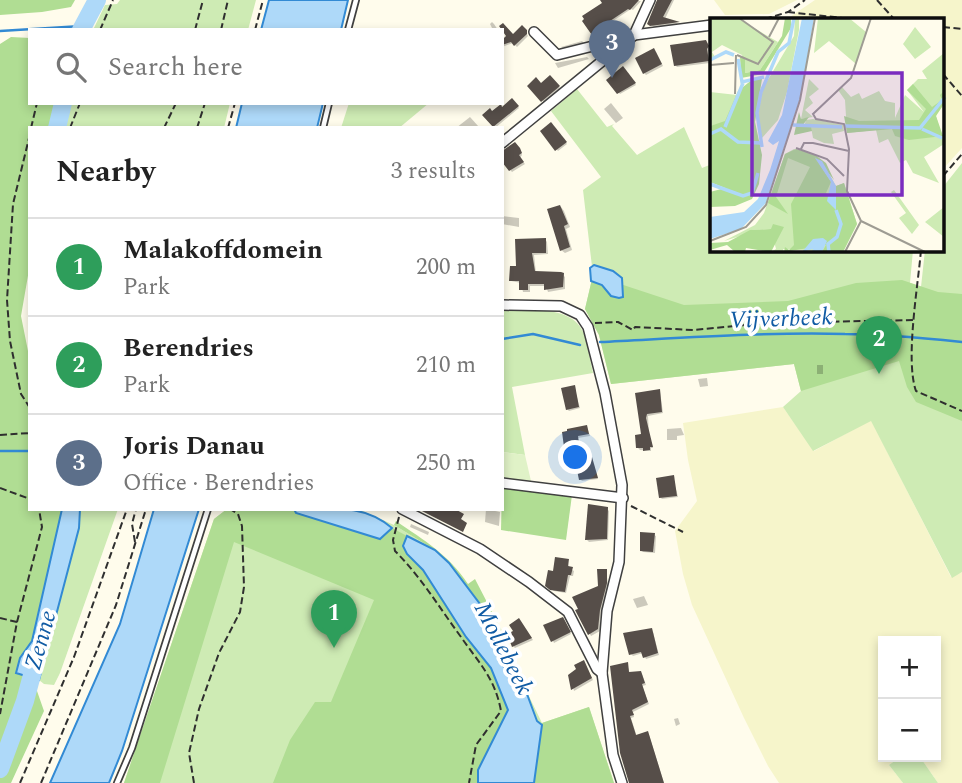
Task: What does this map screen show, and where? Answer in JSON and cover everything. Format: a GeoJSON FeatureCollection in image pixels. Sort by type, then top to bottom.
{"type":"FeatureCollection","features":[{"type":"Feature","properties":{"kind":"street"},"geometry":{"type":"LineString","coordinates":[[634,36],[650,0]]}},
{"type":"Feature","properties":{"kind":"street"},"geometry":{"type":"LineString","coordinates":[[504,141],[634,36],[710,25]]}},
{"type":"Feature","properties":{"kind":"street"},"geometry":{"type":"LineString","coordinates":[[534,32],[557,55],[601,44],[610,54]]}},
{"type":"Feature","properties":{"kind":"street"},"geometry":{"type":"LineString","coordinates":[[504,305],[561,306],[580,315],[588,327],[621,478],[620,562],[607,611],[601,673],[613,755],[622,783]]}},
{"type":"Feature","properties":{"kind":"street"},"geometry":{"type":"LineString","coordinates":[[504,483],[622,501]]}},
{"type":"Feature","properties":{"kind":"street"},"geometry":{"type":"LineString","coordinates":[[405,511],[480,549],[568,612],[601,673]]}},
{"type":"Feature","properties":{"kind":"lane"},"geometry":{"type":"LineString","coordinates":[[349,28],[356,0]]}},
{"type":"Feature","properties":{"kind":"lane"},"geometry":{"type":"LineString","coordinates":[[323,126],[329,105]]}},
{"type":"Feature","properties":{"kind":"lane"},"geometry":{"type":"LineString","coordinates":[[117,783],[132,748],[207,511]]}},
{"type":"Feature","properties":{"kind":"path"},"geometry":{"type":"LineString","coordinates":[[101,28],[113,0]]}},
{"type":"Feature","properties":{"kind":"path"},"geometry":{"type":"LineString","coordinates":[[196,28],[203,0]]}},
{"type":"Feature","properties":{"kind":"path"},"geometry":{"type":"LineString","coordinates":[[221,28],[228,0]]}},
{"type":"Feature","properties":{"kind":"path"},"geometry":{"type":"LineString","coordinates":[[256,28],[263,0]]}},
{"type":"Feature","properties":{"kind":"path"},"geometry":{"type":"LineString","coordinates":[[768,18],[788,12],[805,0]]}},
{"type":"Feature","properties":{"kind":"path"},"geometry":{"type":"LineString","coordinates":[[877,0],[893,18]]}},
{"type":"Feature","properties":{"kind":"path"},"geometry":{"type":"LineString","coordinates":[[788,12],[843,18]]}},
{"type":"Feature","properties":{"kind":"path"},"geometry":{"type":"LineString","coordinates":[[944,27],[962,29]]}},
{"type":"Feature","properties":{"kind":"path"},"geometry":{"type":"LineString","coordinates":[[944,75],[962,96]]}},
{"type":"Feature","properties":{"kind":"path"},"geometry":{"type":"LineString","coordinates":[[31,126],[37,105]]}},
{"type":"Feature","properties":{"kind":"path"},"geometry":{"type":"LineString","coordinates":[[71,126],[79,105]]}},
{"type":"Feature","properties":{"kind":"path"},"geometry":{"type":"LineString","coordinates":[[165,126],[175,105]]}},
{"type":"Feature","properties":{"kind":"path"},"geometry":{"type":"LineString","coordinates":[[198,126],[204,105]]}},
{"type":"Feature","properties":{"kind":"path"},"geometry":{"type":"LineString","coordinates":[[229,126],[234,105]]}},
{"type":"Feature","properties":{"kind":"path"},"geometry":{"type":"LineString","coordinates":[[28,142],[13,204],[7,300],[10,341],[21,394],[28,405]]}},
{"type":"Feature","properties":{"kind":"path"},"geometry":{"type":"LineString","coordinates":[[944,175],[962,154]]}},
{"type":"Feature","properties":{"kind":"path"},"geometry":{"type":"LineString","coordinates":[[921,252],[912,381],[915,391],[962,411]]}},
{"type":"Feature","properties":{"kind":"path"},"geometry":{"type":"LineString","coordinates":[[588,327],[598,322],[618,322],[633,330],[635,327],[693,330],[766,323],[915,320]]}},
{"type":"Feature","properties":{"kind":"path"},"geometry":{"type":"LineString","coordinates":[[0,435],[28,433]]}},
{"type":"Feature","properties":{"kind":"path"},"geometry":{"type":"LineString","coordinates":[[0,488],[28,498]]}},
{"type":"Feature","properties":{"kind":"path"},"geometry":{"type":"LineString","coordinates":[[622,501],[683,532]]}},
{"type":"Feature","properties":{"kind":"path"},"geometry":{"type":"LineString","coordinates":[[0,714],[17,622],[42,527],[39,511]]}},
{"type":"Feature","properties":{"kind":"path"},"geometry":{"type":"LineString","coordinates":[[20,783],[74,657],[126,511]]}},
{"type":"Feature","properties":{"kind":"path"},"geometry":{"type":"LineString","coordinates":[[135,511],[132,524],[136,543]]}},
{"type":"Feature","properties":{"kind":"path"},"geometry":{"type":"LineString","coordinates":[[41,783],[107,630],[145,511]]}},
{"type":"Feature","properties":{"kind":"path"},"geometry":{"type":"LineString","coordinates":[[194,783],[189,753],[199,709],[219,653],[240,612],[244,587],[242,526],[238,514],[233,511]]}},
{"type":"Feature","properties":{"kind":"path"},"geometry":{"type":"LineString","coordinates":[[400,511],[394,533],[395,551],[436,599],[461,638],[487,670],[498,694],[501,711],[477,745],[468,783]]}},
{"type":"Feature","properties":{"kind":"path"},"geometry":{"type":"LineString","coordinates":[[0,618],[17,622]]}},
{"type":"Feature","properties":{"kind":"green space"},"geometry":{"type":"Polygon","coordinates":[[[0,0],[75,0],[71,7],[0,15],[0,0]]]}},
{"type":"Feature","properties":{"kind":"green space"},"geometry":{"type":"Polygon","coordinates":[[[120,0],[256,0],[249,28],[94,28],[105,5],[117,4],[120,0]]]}},
{"type":"Feature","properties":{"kind":"green space"},"geometry":{"type":"Polygon","coordinates":[[[714,0],[797,0],[769,14],[725,15],[714,0]]]}},
{"type":"Feature","properties":{"kind":"green space"},"geometry":{"type":"Polygon","coordinates":[[[815,0],[962,0],[962,148],[944,168],[944,18],[788,18],[815,0]]]}},
{"type":"Feature","properties":{"kind":"green space"},"geometry":{"type":"Polygon","coordinates":[[[11,37],[28,38],[28,105],[55,105],[52,126],[28,126],[28,276],[21,316],[28,351],[28,511],[63,511],[67,524],[30,671],[44,711],[11,783],[0,783],[0,44],[11,37]]]}},
{"type":"Feature","properties":{"kind":"green space"},"geometry":{"type":"Polygon","coordinates":[[[577,89],[607,127],[614,124],[612,126],[637,155],[684,127],[702,168],[710,165],[710,252],[913,252],[910,283],[921,287],[925,252],[944,252],[944,186],[962,163],[962,572],[952,578],[871,421],[813,451],[783,407],[801,391],[794,364],[611,384],[599,335],[585,309],[593,275],[583,190],[601,177],[551,111],[577,89]]]}},
{"type":"Feature","properties":{"kind":"green space"},"geometry":{"type":"Polygon","coordinates":[[[69,105],[230,105],[224,126],[64,126],[69,105]]]}},
{"type":"Feature","properties":{"kind":"green space"},"geometry":{"type":"Polygon","coordinates":[[[348,105],[427,105],[401,126],[342,126],[348,105]]]}},
{"type":"Feature","properties":{"kind":"green space"},"geometry":{"type":"Polygon","coordinates":[[[593,275],[684,305],[788,301],[856,283],[902,280],[938,292],[962,294],[962,421],[916,402],[907,387],[899,361],[801,391],[794,364],[611,384],[599,335],[585,309],[593,275]]]}},
{"type":"Feature","properties":{"kind":"green space"},"geometry":{"type":"Polygon","coordinates":[[[504,310],[549,311],[570,318],[584,334],[593,373],[512,387],[525,455],[504,452],[504,310]]]}},
{"type":"Feature","properties":{"kind":"green space"},"geometry":{"type":"Polygon","coordinates":[[[783,407],[814,451],[871,420],[951,577],[962,572],[962,783],[938,783],[923,762],[941,762],[941,636],[878,636],[878,762],[893,762],[889,765],[903,783],[779,783],[744,718],[692,605],[683,574],[675,531],[697,501],[683,423],[783,407]]]}},
{"type":"Feature","properties":{"kind":"green space"},"geometry":{"type":"Polygon","coordinates":[[[504,452],[525,455],[531,481],[504,479],[504,452]]]}},
{"type":"Feature","properties":{"kind":"green space"},"geometry":{"type":"Polygon","coordinates":[[[504,487],[572,495],[566,540],[501,530],[504,487]]]}},
{"type":"Feature","properties":{"kind":"green space"},"geometry":{"type":"Polygon","coordinates":[[[80,511],[117,511],[60,673],[54,685],[44,684],[39,680],[79,529],[80,511]]]}},
{"type":"Feature","properties":{"kind":"green space"},"geometry":{"type":"Polygon","coordinates":[[[224,511],[362,511],[394,525],[435,550],[503,666],[524,686],[542,723],[589,707],[614,783],[124,783],[214,519],[224,511]]]}},
{"type":"Feature","properties":{"kind":"green space"},"geometry":{"type":"Polygon","coordinates":[[[224,511],[296,511],[380,539],[392,528],[407,536],[403,546],[407,554],[423,570],[466,637],[491,668],[508,710],[478,770],[478,783],[273,783],[290,740],[315,702],[331,702],[374,600],[234,542],[160,783],[124,783],[214,519],[224,511]]]}},
{"type":"Feature","properties":{"kind":"green space"},"geometry":{"type":"Polygon","coordinates":[[[396,521],[444,556],[468,584],[475,579],[504,635],[501,642],[524,686],[503,666],[489,616],[435,550],[394,525],[396,521]]]}},
{"type":"Feature","properties":{"kind":"green space"},"geometry":{"type":"Polygon","coordinates":[[[589,707],[614,783],[534,783],[542,723],[589,707]]]}},
{"type":"Feature","properties":{"kind":"green space"},"geometry":{"type":"Polygon","coordinates":[[[893,762],[923,762],[938,783],[903,783],[889,765],[893,762]]]}},
{"type":"Feature","properties":{"kind":"water"},"geometry":{"type":"Polygon","coordinates":[[[269,0],[348,0],[341,28],[262,28],[269,0]]]}},
{"type":"Feature","properties":{"kind":"water"},"geometry":{"type":"Polygon","coordinates":[[[242,105],[323,105],[317,126],[236,126],[242,105]]]}},
{"type":"Feature","properties":{"kind":"water"},"geometry":{"type":"Polygon","coordinates":[[[594,265],[613,271],[622,278],[623,297],[611,296],[602,285],[591,281],[590,268],[594,265]]]}},
{"type":"Feature","properties":{"kind":"water","name":"Zenne"},"geometry":{"type":"Polygon","coordinates":[[[62,511],[80,511],[79,528],[39,680],[16,673],[20,658],[32,641],[62,511]]]}},
{"type":"Feature","properties":{"kind":"water"},"geometry":{"type":"Polygon","coordinates":[[[153,511],[198,511],[122,751],[109,783],[50,783],[120,624],[153,511]]]}},
{"type":"Feature","properties":{"kind":"water"},"geometry":{"type":"Polygon","coordinates":[[[295,511],[358,511],[370,514],[392,528],[380,539],[295,511]]]}},
{"type":"Feature","properties":{"kind":"water"},"geometry":{"type":"Polygon","coordinates":[[[407,536],[435,550],[449,563],[489,616],[503,666],[524,686],[537,721],[542,725],[534,783],[478,783],[478,770],[508,710],[491,668],[466,637],[423,570],[407,554],[403,546],[407,536]]]}},
{"type":"Feature","properties":{"kind":"building"},"geometry":{"type":"Polygon","coordinates":[[[600,0],[639,0],[630,10],[601,27],[607,37],[594,38],[582,21],[582,16],[602,3],[600,0]]]}},
{"type":"Feature","properties":{"kind":"building"},"geometry":{"type":"Polygon","coordinates":[[[657,0],[672,0],[663,17],[680,22],[650,26],[647,24],[657,0]]]}},
{"type":"Feature","properties":{"kind":"building"},"geometry":{"type":"Polygon","coordinates":[[[503,23],[513,34],[522,25],[527,34],[514,46],[511,42],[504,44],[504,28],[499,26],[503,23]]]}},
{"type":"Feature","properties":{"kind":"building"},"geometry":{"type":"Polygon","coordinates":[[[706,40],[709,46],[709,61],[674,66],[670,45],[706,40]]]}},
{"type":"Feature","properties":{"kind":"building"},"geometry":{"type":"Polygon","coordinates":[[[654,48],[662,64],[643,74],[635,58],[654,48]]]}},
{"type":"Feature","properties":{"kind":"building"},"geometry":{"type":"Polygon","coordinates":[[[623,66],[636,83],[617,94],[606,80],[623,66]]]}},
{"type":"Feature","properties":{"kind":"building"},"geometry":{"type":"Polygon","coordinates":[[[550,75],[560,86],[541,102],[527,86],[536,77],[541,83],[550,75]]]}},
{"type":"Feature","properties":{"kind":"building"},"geometry":{"type":"Polygon","coordinates":[[[512,98],[519,106],[494,126],[482,115],[490,108],[492,111],[500,105],[502,107],[512,98]]]}},
{"type":"Feature","properties":{"kind":"building"},"geometry":{"type":"Polygon","coordinates":[[[551,122],[567,142],[555,151],[540,131],[551,122]]]}},
{"type":"Feature","properties":{"kind":"building"},"geometry":{"type":"Polygon","coordinates":[[[515,142],[524,162],[509,171],[504,165],[504,150],[515,142]]]}},
{"type":"Feature","properties":{"kind":"building"},"geometry":{"type":"Polygon","coordinates":[[[560,205],[568,224],[564,226],[570,247],[560,251],[547,209],[560,205]]]}},
{"type":"Feature","properties":{"kind":"building"},"geometry":{"type":"Polygon","coordinates":[[[546,238],[546,253],[532,253],[535,271],[564,273],[563,287],[544,290],[544,284],[528,284],[528,290],[519,290],[519,281],[509,281],[510,266],[516,266],[515,239],[546,238]]]}},
{"type":"Feature","properties":{"kind":"building"},"geometry":{"type":"Polygon","coordinates":[[[575,385],[579,407],[566,410],[561,388],[575,385]]]}},
{"type":"Feature","properties":{"kind":"building"},"geometry":{"type":"Polygon","coordinates":[[[660,389],[662,412],[647,414],[646,418],[653,447],[643,451],[643,448],[636,448],[635,435],[641,434],[635,393],[660,389]]]}},
{"type":"Feature","properties":{"kind":"building"},"geometry":{"type":"Polygon","coordinates":[[[587,425],[589,434],[578,436],[579,444],[564,447],[562,432],[587,425]]]}},
{"type":"Feature","properties":{"kind":"building"},"geometry":{"type":"Polygon","coordinates":[[[592,457],[598,478],[579,480],[575,460],[592,457]]]}},
{"type":"Feature","properties":{"kind":"building"},"geometry":{"type":"Polygon","coordinates":[[[674,475],[677,496],[659,498],[656,478],[674,475]]]}},
{"type":"Feature","properties":{"kind":"building"},"geometry":{"type":"Polygon","coordinates":[[[588,504],[608,507],[607,539],[585,540],[588,504]]]}},
{"type":"Feature","properties":{"kind":"building"},"geometry":{"type":"Polygon","coordinates":[[[422,511],[459,511],[464,514],[461,519],[467,523],[463,532],[422,511]]]}},
{"type":"Feature","properties":{"kind":"building"},"geometry":{"type":"Polygon","coordinates":[[[640,532],[655,533],[653,552],[640,551],[640,532]]]}},
{"type":"Feature","properties":{"kind":"building"},"geometry":{"type":"Polygon","coordinates":[[[555,557],[569,559],[568,566],[573,567],[571,575],[568,575],[565,592],[550,590],[545,586],[548,570],[553,571],[555,557]]]}},
{"type":"Feature","properties":{"kind":"building"},"geometry":{"type":"Polygon","coordinates":[[[597,569],[607,569],[607,583],[598,629],[588,635],[575,610],[578,609],[572,597],[598,586],[597,569]]]}},
{"type":"Feature","properties":{"kind":"building"},"geometry":{"type":"Polygon","coordinates":[[[563,617],[571,632],[551,642],[543,625],[563,617]]]}},
{"type":"Feature","properties":{"kind":"building"},"geometry":{"type":"Polygon","coordinates":[[[519,618],[532,638],[512,647],[507,634],[513,631],[509,625],[519,618]]]}},
{"type":"Feature","properties":{"kind":"building"},"geometry":{"type":"Polygon","coordinates":[[[652,628],[658,653],[643,658],[641,652],[629,655],[623,633],[652,628]]]}},
{"type":"Feature","properties":{"kind":"building"},"geometry":{"type":"Polygon","coordinates":[[[584,660],[592,678],[571,690],[568,675],[576,669],[574,665],[584,660]]]}},
{"type":"Feature","properties":{"kind":"building"},"geometry":{"type":"Polygon","coordinates":[[[628,662],[629,672],[641,671],[648,702],[632,710],[634,715],[630,716],[636,735],[648,731],[664,783],[629,783],[620,753],[610,666],[628,662]]]}},
{"type":"Feature","properties":{"kind":"waterway","name":"Zenne"},"geometry":{"type":"LineString","coordinates":[[82,28],[97,0]]}},
{"type":"Feature","properties":{"kind":"waterway"},"geometry":{"type":"LineString","coordinates":[[49,28],[82,26]]}},
{"type":"Feature","properties":{"kind":"waterway"},"geometry":{"type":"LineString","coordinates":[[0,31],[28,29]]}},
{"type":"Feature","properties":{"kind":"waterway","name":"Zenne"},"geometry":{"type":"LineString","coordinates":[[57,126],[63,105]]}},
{"type":"Feature","properties":{"kind":"waterway","name":"Vijverbeek"},"geometry":{"type":"LineString","coordinates":[[504,339],[533,334],[580,345]]}},
{"type":"Feature","properties":{"kind":"waterway","name":"Vijverbeek"},"geometry":{"type":"LineString","coordinates":[[600,342],[814,334],[889,335],[962,342]]}},
{"type":"Feature","properties":{"kind":"waterway"},"geometry":{"type":"LineString","coordinates":[[0,451],[28,451]]}},
{"type":"Feature","properties":{"kind":"waterway","name":"Zenne"},"geometry":{"type":"LineString","coordinates":[[0,769],[25,701],[37,656]]}},
{"type":"Feature","properties":{"kind":"place","name":"Joris Danau"},"geometry":{"type":"Point","coordinates":[612,78]}},
{"type":"Feature","properties":{"kind":"place","name":"Berendries"},"geometry":{"type":"Point","coordinates":[879,374]}},
{"type":"Feature","properties":{"kind":"place","name":"Malakoffdomein"},"geometry":{"type":"Point","coordinates":[334,648]}},
{"type":"Feature","properties":{"kind":"water label","name":"Mollebeek"},"geometry":{"type":"Point","coordinates":[504,648]}}]}
